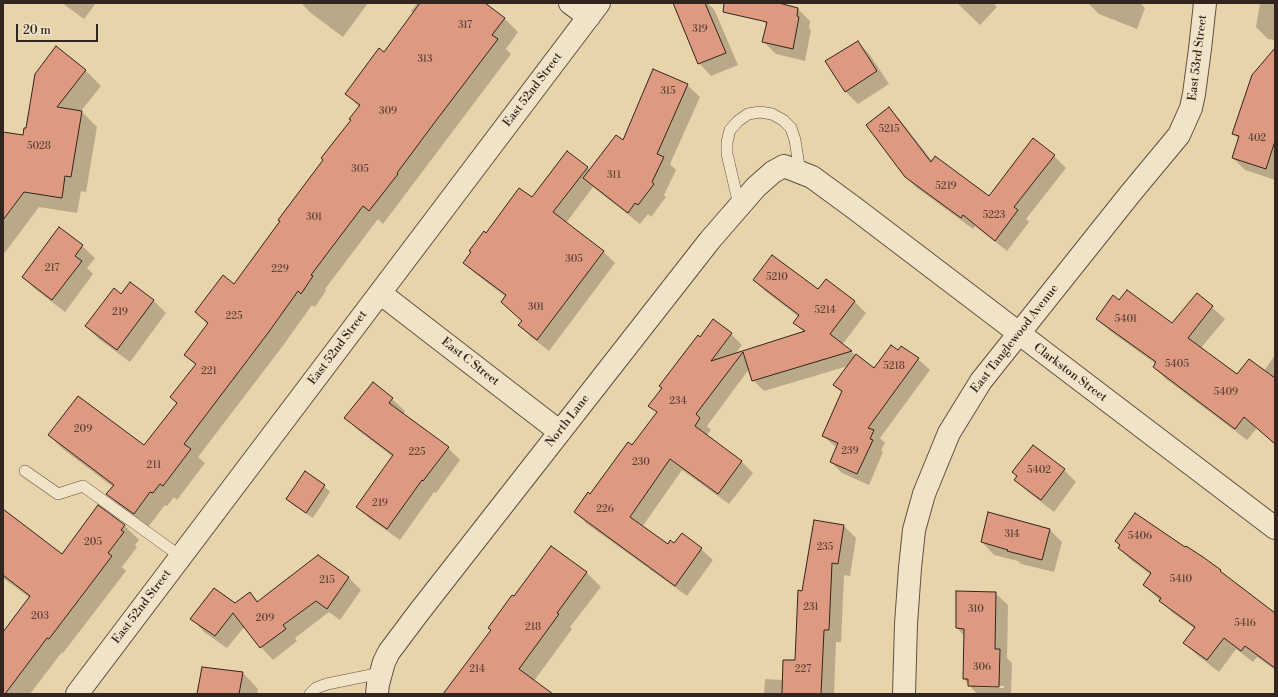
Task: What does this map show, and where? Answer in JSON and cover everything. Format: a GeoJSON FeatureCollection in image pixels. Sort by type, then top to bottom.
{"type":"FeatureCollection","features":[{"type":"Feature","properties":{"kind":"street"},"geometry":{"type":"LineString","coordinates":[[570,3],[594,10]]}},
{"type":"Feature","properties":{"kind":"street","name":"East 53rd Street"},"geometry":{"type":"LineString","coordinates":[[1164,152],[1179,135],[1191,108],[1200,49],[1204,3]]}},
{"type":"Feature","properties":{"kind":"street","name":"East 52nd Street"},"geometry":{"type":"LineString","coordinates":[[77,694],[594,10]]}},
{"type":"Feature","properties":{"kind":"street","name":"East Tanglewood Avenue"},"geometry":{"type":"LineString","coordinates":[[904,694],[906,624],[914,530],[924,494],[949,433],[980,381],[1164,152]]}},
{"type":"Feature","properties":{"kind":"street","name":"Clarkston Street"},"geometry":{"type":"LineString","coordinates":[[792,169],[812,177],[853,207],[1275,528]]}},
{"type":"Feature","properties":{"kind":"street","name":"North Lane"},"geometry":{"type":"LineString","coordinates":[[379,684],[389,652],[710,240],[739,205],[773,172],[792,169]]}},
{"type":"Feature","properties":{"kind":"street","name":"East C Street"},"geometry":{"type":"LineString","coordinates":[[380,293],[560,432]]}},
{"type":"Feature","properties":{"kind":"lane"},"geometry":{"type":"LineString","coordinates":[[739,205],[727,154],[727,142],[730,130],[738,121],[748,114],[760,112],[772,114],[783,120],[791,128],[795,140],[792,169]]}},
{"type":"Feature","properties":{"kind":"lane"},"geometry":{"type":"LineString","coordinates":[[25,471],[58,494],[83,486],[180,556]]}},
{"type":"Feature","properties":{"kind":"lane"},"geometry":{"type":"LineString","coordinates":[[310,694],[316,688],[327,684],[379,684]]}},
{"type":"Feature","properties":{"kind":"building"},"geometry":{"type":"Polygon","coordinates":[[[420,3],[485,3],[505,18],[492,35],[498,39],[397,173],[398,174],[369,211],[363,206],[311,275],[313,276],[301,294],[298,291],[184,444],[191,449],[163,486],[160,484],[153,493],[150,492],[134,514],[106,494],[114,485],[48,435],[78,396],[144,445],[177,403],[170,397],[196,364],[184,355],[208,323],[195,312],[223,275],[234,284],[280,221],[278,220],[323,160],[321,158],[351,120],[349,119],[360,105],[345,94],[379,48],[384,52],[420,3]]]}},
{"type":"Feature","properties":{"kind":"building"},"geometry":{"type":"Polygon","coordinates":[[[673,3],[705,3],[726,53],[698,64],[673,3]]]}},
{"type":"Feature","properties":{"kind":"building"},"geometry":{"type":"Polygon","coordinates":[[[724,3],[779,3],[798,8],[797,16],[799,17],[793,49],[762,42],[767,22],[723,12],[724,3]]]}},
{"type":"Feature","properties":{"kind":"building"},"geometry":{"type":"Polygon","coordinates":[[[858,41],[877,71],[845,92],[825,61],[858,41]]]}},
{"type":"Feature","properties":{"kind":"building"},"geometry":{"type":"Polygon","coordinates":[[[56,46],[86,70],[57,107],[82,111],[71,177],[65,176],[62,198],[24,192],[3,220],[3,132],[23,135],[24,128],[26,128],[35,74],[56,46]]]}},
{"type":"Feature","properties":{"kind":"building"},"geometry":{"type":"Polygon","coordinates":[[[1275,48],[1275,141],[1266,169],[1232,158],[1239,136],[1232,134],[1252,75],[1275,48]]]}},
{"type":"Feature","properties":{"kind":"building"},"geometry":{"type":"Polygon","coordinates":[[[653,69],[688,84],[657,154],[664,157],[652,182],[654,184],[638,205],[635,203],[628,213],[583,178],[616,135],[623,140],[653,69]]]}},
{"type":"Feature","properties":{"kind":"building"},"geometry":{"type":"Polygon","coordinates":[[[889,107],[931,162],[935,156],[989,196],[1033,138],[1055,155],[1014,207],[1018,210],[995,241],[963,215],[961,218],[905,177],[866,125],[889,107]]]}},
{"type":"Feature","properties":{"kind":"building"},"geometry":{"type":"Polygon","coordinates":[[[567,151],[588,167],[553,212],[604,251],[537,340],[518,325],[522,321],[501,302],[506,295],[463,263],[471,252],[469,251],[484,231],[486,233],[519,188],[532,197],[567,151]]]}},
{"type":"Feature","properties":{"kind":"building"},"geometry":{"type":"Polygon","coordinates":[[[59,227],[83,245],[75,256],[82,261],[52,300],[22,277],[59,227]]]}},
{"type":"Feature","properties":{"kind":"building"},"geometry":{"type":"Polygon","coordinates":[[[772,255],[818,289],[826,279],[855,301],[830,334],[852,351],[752,381],[743,352],[696,414],[700,418],[695,426],[742,461],[718,494],[670,459],[630,517],[668,544],[670,540],[674,543],[682,533],[702,548],[675,586],[574,512],[588,492],[590,494],[628,442],[632,445],[657,412],[648,406],[662,388],[659,386],[698,335],[700,337],[713,319],[732,333],[711,361],[805,331],[793,323],[799,315],[753,280],[772,255]]]}},
{"type":"Feature","properties":{"kind":"building"},"geometry":{"type":"Polygon","coordinates":[[[130,282],[154,300],[117,350],[85,326],[114,288],[121,294],[130,282]]]}},
{"type":"Feature","properties":{"kind":"building"},"geometry":{"type":"Polygon","coordinates":[[[1127,290],[1172,323],[1197,293],[1213,306],[1188,338],[1237,374],[1249,359],[1275,378],[1275,444],[1244,417],[1235,429],[1153,367],[1156,362],[1096,319],[1113,295],[1119,300],[1127,290]]]}},
{"type":"Feature","properties":{"kind":"building"},"geometry":{"type":"Polygon","coordinates":[[[891,345],[898,350],[901,346],[919,358],[868,428],[874,430],[870,439],[873,440],[857,474],[830,462],[838,443],[822,436],[842,391],[833,385],[856,354],[874,368],[891,345]]]}},
{"type":"Feature","properties":{"kind":"building"},"geometry":{"type":"Polygon","coordinates":[[[373,382],[393,398],[389,403],[449,447],[423,481],[422,480],[387,529],[356,507],[393,455],[344,418],[373,382]]]}},
{"type":"Feature","properties":{"kind":"building"},"geometry":{"type":"Polygon","coordinates":[[[1033,445],[1065,469],[1041,500],[1014,480],[1017,476],[1012,472],[1033,445]]]}},
{"type":"Feature","properties":{"kind":"building"},"geometry":{"type":"Polygon","coordinates":[[[305,471],[325,485],[306,513],[286,499],[305,471]]]}},
{"type":"Feature","properties":{"kind":"building"},"geometry":{"type":"Polygon","coordinates":[[[98,505],[125,525],[121,530],[124,532],[108,553],[112,556],[49,639],[47,638],[5,694],[3,694],[3,632],[30,596],[3,575],[3,509],[62,554],[98,505]]]}},
{"type":"Feature","properties":{"kind":"building"},"geometry":{"type":"Polygon","coordinates":[[[988,512],[1050,529],[1042,560],[1007,551],[1008,550],[981,542],[988,512]]]}},
{"type":"Feature","properties":{"kind":"building"},"geometry":{"type":"Polygon","coordinates":[[[1135,513],[1185,547],[1186,546],[1203,557],[1275,613],[1275,668],[1245,646],[1241,651],[1224,638],[1207,660],[1183,643],[1195,627],[1159,601],[1161,598],[1143,585],[1151,573],[1118,548],[1120,545],[1115,541],[1135,513]]]}},
{"type":"Feature","properties":{"kind":"building"},"geometry":{"type":"Polygon","coordinates":[[[814,520],[844,525],[838,564],[832,563],[829,630],[824,630],[821,694],[782,694],[783,660],[795,660],[798,590],[802,591],[814,520]]]}},
{"type":"Feature","properties":{"kind":"building"},"geometry":{"type":"Polygon","coordinates":[[[551,546],[587,572],[519,669],[553,694],[443,694],[491,630],[488,628],[512,595],[514,596],[551,546]]]}},
{"type":"Feature","properties":{"kind":"building"},"geometry":{"type":"Polygon","coordinates":[[[318,555],[349,577],[327,609],[316,601],[283,625],[286,629],[260,648],[233,613],[215,636],[190,619],[214,588],[235,603],[250,592],[257,602],[318,555]]]}},
{"type":"Feature","properties":{"kind":"building"},"geometry":{"type":"Polygon","coordinates":[[[956,591],[996,592],[995,649],[1000,649],[999,687],[968,686],[968,679],[963,679],[964,629],[956,628],[956,591]]]}},
{"type":"Feature","properties":{"kind":"building"},"geometry":{"type":"Polygon","coordinates":[[[202,667],[243,672],[239,694],[197,694],[202,667]]]}}]}
